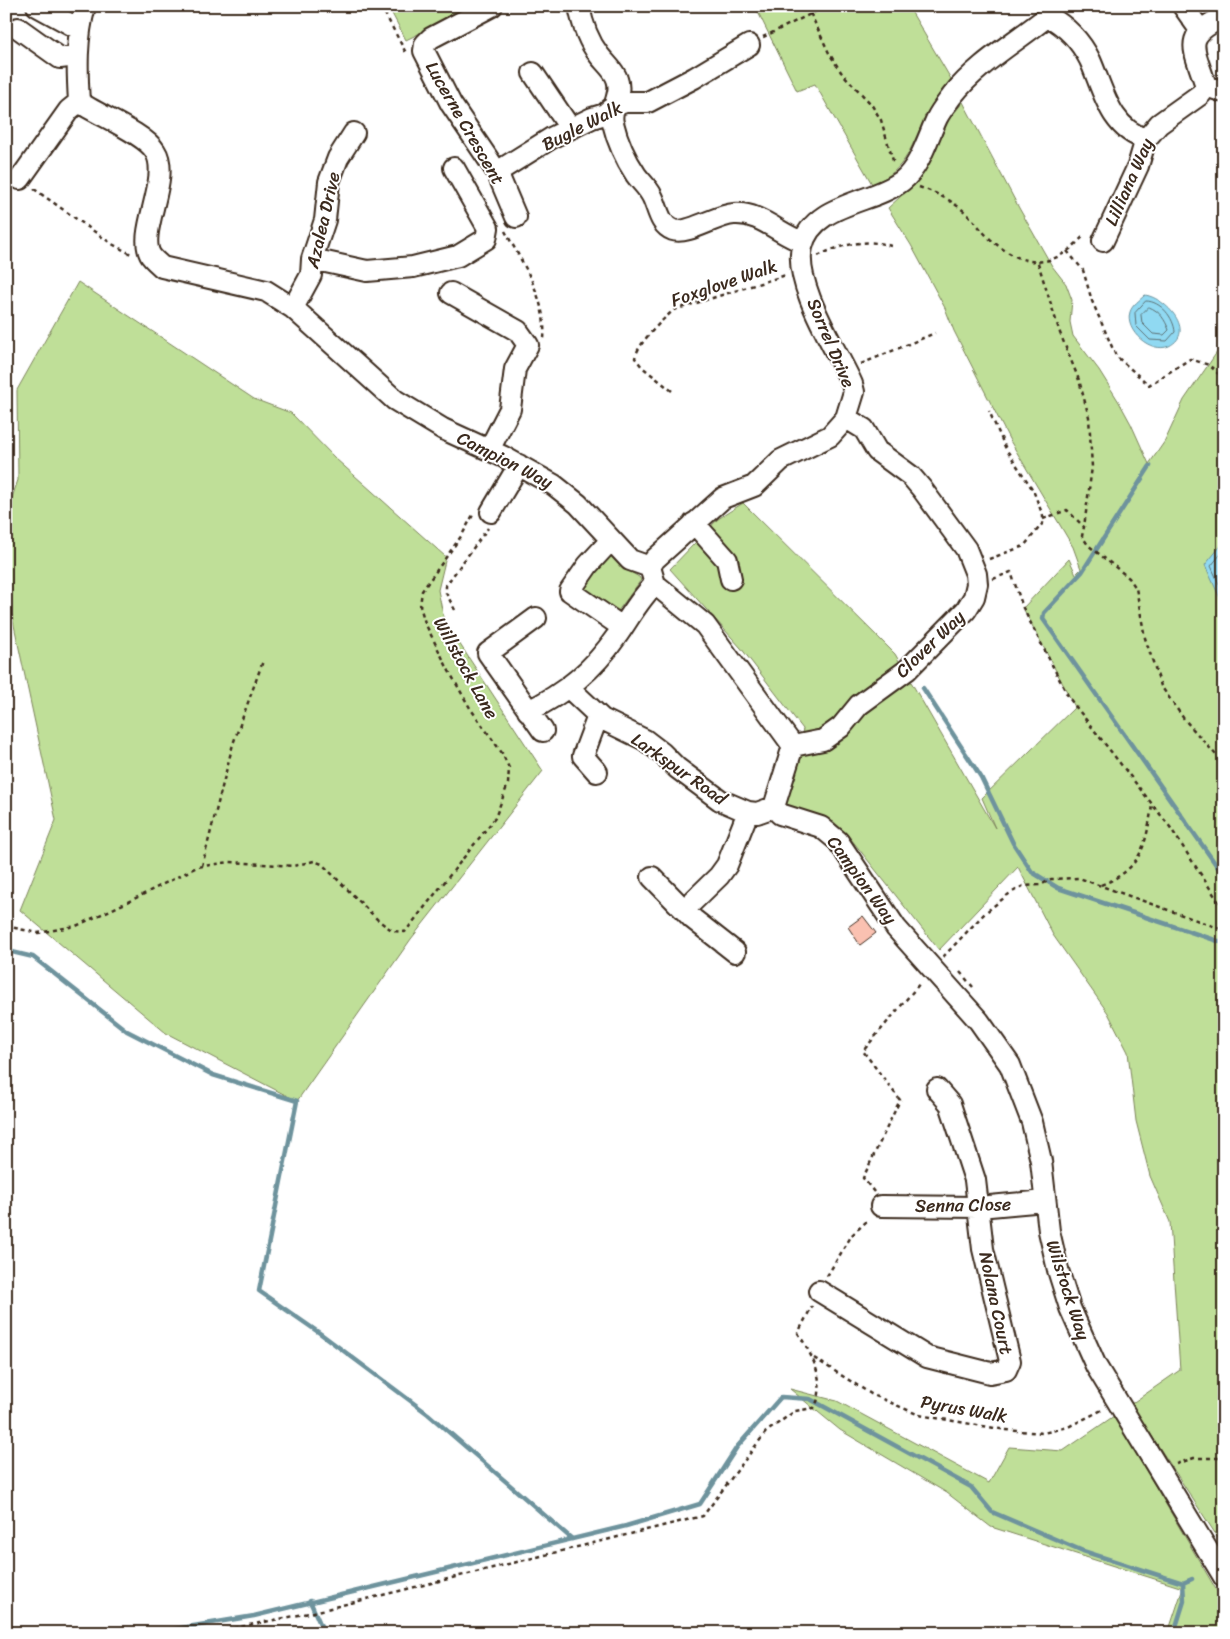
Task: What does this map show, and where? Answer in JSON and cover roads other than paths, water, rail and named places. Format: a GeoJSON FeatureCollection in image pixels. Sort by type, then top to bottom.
{"type":"FeatureCollection","features":[{"type":"Feature","properties":{"kind":"street"},"geometry":{"type":"LineString","coordinates":[[36,6],[79,29]]}},
{"type":"Feature","properties":{"kind":"street"},"geometry":{"type":"LineString","coordinates":[[20,179],[69,110],[79,102],[77,56],[79,29],[85,6]]}},
{"type":"Feature","properties":{"kind":"street","name":"Lucerne Crescent"},"geometry":{"type":"LineString","coordinates":[[492,6],[431,38],[425,44],[424,51],[451,104],[497,172],[508,220]]}},
{"type":"Feature","properties":{"kind":"street"},"geometry":{"type":"LineString","coordinates":[[579,6],[588,34],[598,53],[616,76],[620,86],[612,121],[625,154],[637,176],[653,197],[659,216],[666,226],[673,230],[683,231],[721,216],[745,214],[754,217],[792,239],[803,242],[815,223],[824,215],[884,192],[899,182],[919,156],[938,115],[954,94],[1007,45],[1048,11],[1075,38],[1089,59],[1106,102],[1124,128],[1133,135],[1146,139]]}},
{"type":"Feature","properties":{"kind":"street"},"geometry":{"type":"LineString","coordinates":[[1183,6],[1200,30],[1224,17]]}},
{"type":"Feature","properties":{"kind":"street"},"geometry":{"type":"LineString","coordinates":[[18,28],[60,58],[77,56]]}},
{"type":"Feature","properties":{"kind":"street","name":"Lilliana Way"},"geometry":{"type":"LineString","coordinates":[[1094,237],[1138,166],[1146,139],[1159,124],[1201,94],[1215,89],[1193,46],[1195,36],[1200,30]]}},
{"type":"Feature","properties":{"kind":"street","name":"Bugle Walk"},"geometry":{"type":"LineString","coordinates":[[497,172],[570,128],[605,114],[614,106],[624,102],[648,102],[694,78],[749,45]]}},
{"type":"Feature","properties":{"kind":"street"},"geometry":{"type":"LineString","coordinates":[[534,73],[570,128]]}},
{"type":"Feature","properties":{"kind":"street","name":"Campion Way"},"geometry":{"type":"LineString","coordinates":[[79,102],[146,140],[155,150],[162,164],[148,240],[150,254],[162,267],[266,291],[293,308],[396,400],[443,429],[519,465],[567,494],[630,560],[652,575],[705,625],[793,746]]}},
{"type":"Feature","properties":{"kind":"street","name":"Azalea Drive"},"geometry":{"type":"LineString","coordinates":[[293,308],[311,275],[312,259],[325,220],[329,182],[338,158],[354,133]]}},
{"type":"Feature","properties":{"kind":"street"},"geometry":{"type":"LineString","coordinates":[[312,259],[367,271],[413,268],[458,256],[486,239],[488,228],[454,168]]}},
{"type":"Feature","properties":{"kind":"street","name":"Sorrel Drive"},"geometry":{"type":"LineString","coordinates":[[528,711],[568,688],[595,663],[645,593],[652,575],[655,559],[694,523],[723,498],[754,486],[781,460],[830,436],[846,418],[854,392],[846,371],[819,321],[803,269],[801,248],[803,242]]}},
{"type":"Feature","properties":{"kind":"street"},"geometry":{"type":"LineString","coordinates":[[451,293],[518,331],[528,345],[515,369],[510,410],[489,450]]}},
{"type":"Feature","properties":{"kind":"street","name":"Clover Way"},"geometry":{"type":"LineString","coordinates":[[793,746],[824,740],[842,727],[860,705],[906,670],[966,610],[974,597],[975,574],[966,549],[911,476],[878,451],[864,429],[846,418]]}},
{"type":"Feature","properties":{"kind":"street"},"geometry":{"type":"LineString","coordinates":[[487,514],[519,465]]}},
{"type":"Feature","properties":{"kind":"street"},"geometry":{"type":"LineString","coordinates":[[694,523],[727,560],[731,579]]}},
{"type":"Feature","properties":{"kind":"street"},"geometry":{"type":"LineString","coordinates":[[611,540],[588,565],[570,591],[622,627]]}},
{"type":"Feature","properties":{"kind":"street"},"geometry":{"type":"LineString","coordinates":[[536,618],[488,652],[543,731]]}},
{"type":"Feature","properties":{"kind":"street","name":"Larkspur Road"},"geometry":{"type":"LineString","coordinates":[[568,688],[598,716],[613,726],[645,740],[720,800],[748,812],[757,813],[774,807]]}},
{"type":"Feature","properties":{"kind":"street"},"geometry":{"type":"LineString","coordinates":[[597,772],[583,756],[598,716]]}},
{"type":"Feature","properties":{"kind":"street"},"geometry":{"type":"LineString","coordinates":[[774,807],[793,746]]}},
{"type":"Feature","properties":{"kind":"street","name":"Campion Way"},"geometry":{"type":"LineString","coordinates":[[774,807],[780,814],[821,827],[838,841],[896,928],[932,970]]}},
{"type":"Feature","properties":{"kind":"street"},"geometry":{"type":"LineString","coordinates":[[684,910],[720,876],[727,865],[748,812]]}},
{"type":"Feature","properties":{"kind":"street"},"geometry":{"type":"LineString","coordinates":[[652,877],[684,910],[735,952]]}},
{"type":"Feature","properties":{"kind":"street","name":"Wilstock Way"},"geometry":{"type":"LineString","coordinates":[[932,970],[979,1021],[1010,1065],[1032,1122],[1041,1161],[1053,1250],[1070,1308],[1096,1366],[1224,1577]]}},
{"type":"Feature","properties":{"kind":"street"},"geometry":{"type":"LineString","coordinates":[[937,1088],[950,1104],[975,1180],[980,1207]]}},
{"type":"Feature","properties":{"kind":"street","name":"Senna Close"},"geometry":{"type":"LineString","coordinates":[[881,1206],[980,1207],[1046,1201]]}},
{"type":"Feature","properties":{"kind":"street","name":"Nolana Court"},"geometry":{"type":"LineString","coordinates":[[819,1291],[927,1357],[990,1373],[1006,1370],[1010,1361],[983,1249],[980,1207]]}},
{"type":"Feature","properties":{"kind":"water"},"geometry":{"type":"Polygon","coordinates":[[[1145,295],[1162,302],[1175,316],[1180,333],[1177,340],[1169,346],[1162,348],[1147,344],[1140,339],[1131,326],[1129,319],[1131,309],[1145,295]]]}},
{"type":"Feature","properties":{"kind":"water"},"geometry":{"type":"Polygon","coordinates":[[[1224,542],[1224,607],[1205,565],[1224,542]]]}},
{"type":"Feature","properties":{"kind":"waterway"},"geometry":{"type":"LineString","coordinates":[[1150,466],[1082,572],[1044,613],[1043,619],[1224,876]]}},
{"type":"Feature","properties":{"kind":"waterway"},"geometry":{"type":"LineString","coordinates":[[923,688],[981,777],[1013,843],[1032,872],[1058,888],[1224,943]]}},
{"type":"Feature","properties":{"kind":"waterway"},"geometry":{"type":"LineString","coordinates":[[6,956],[8,951],[33,957],[127,1031],[213,1075],[297,1101],[259,1291],[321,1334],[428,1414],[572,1539]]}},
{"type":"Feature","properties":{"kind":"waterway"},"geometry":{"type":"LineString","coordinates":[[151,1633],[254,1616],[626,1526],[700,1504],[737,1447],[781,1397],[810,1399],[971,1487],[992,1512],[1083,1551],[1183,1583],[1192,1579]]}},
{"type":"Feature","properties":{"kind":"waterway"},"geometry":{"type":"LineString","coordinates":[[1174,1633],[1184,1601],[1183,1583]]}},
{"type":"Feature","properties":{"kind":"waterway"},"geometry":{"type":"LineString","coordinates":[[310,1601],[324,1633]]}}]}
